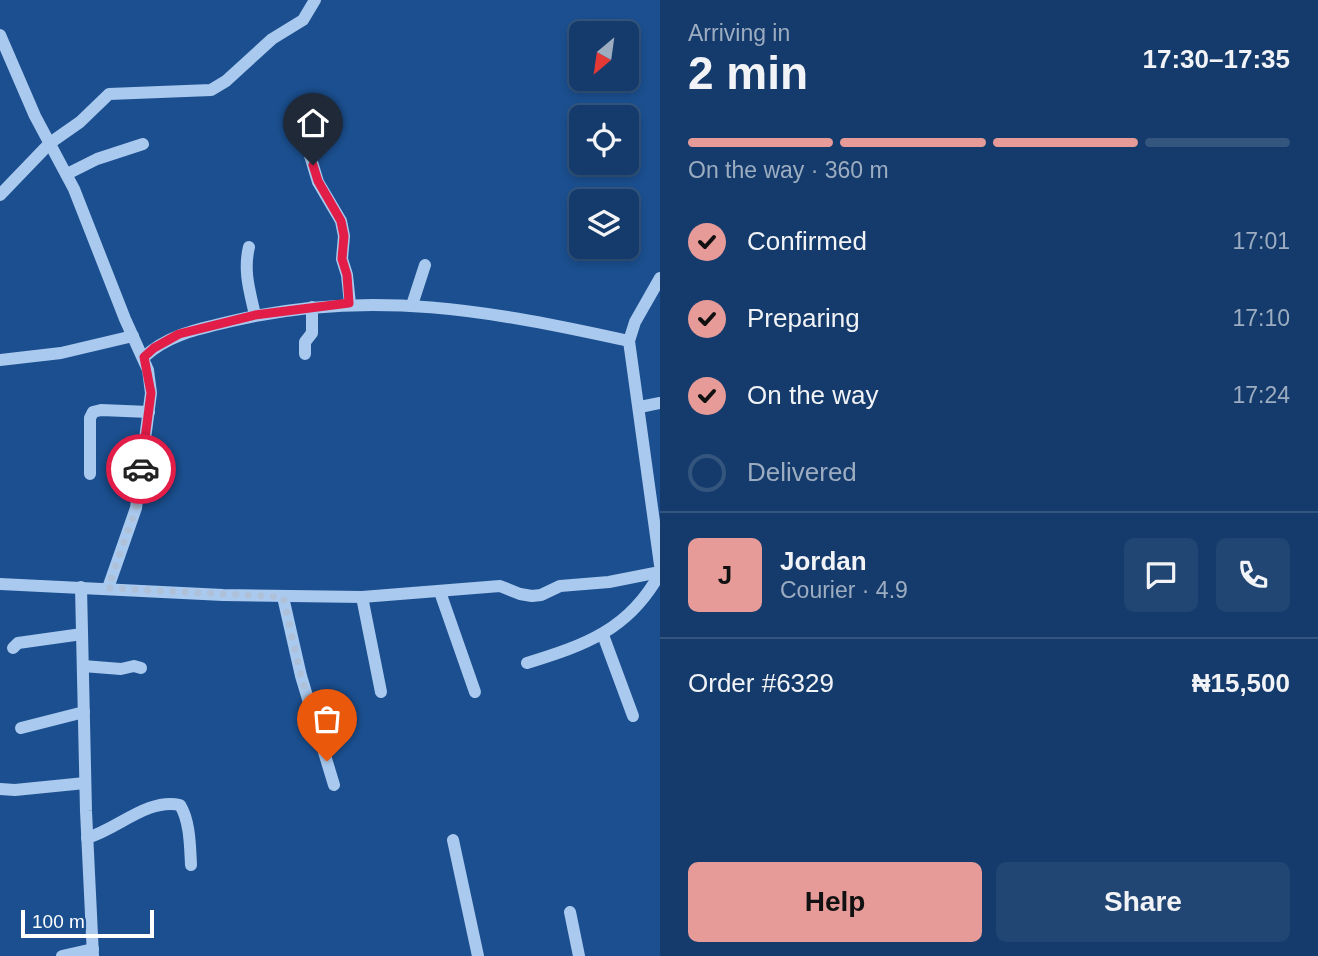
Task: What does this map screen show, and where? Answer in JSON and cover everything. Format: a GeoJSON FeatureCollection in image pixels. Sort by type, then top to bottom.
{"type":"FeatureCollection","features":[{"type":"Feature","properties":{"kind":"street"},"geometry":{"type":"LineString","coordinates":[[0,195],[50,143],[80,122],[109,94],[211,90],[219,87],[262,47],[303,20],[315,0]]}},
{"type":"Feature","properties":{"kind":"street"},"geometry":{"type":"LineString","coordinates":[[2,43],[35,116],[66,174],[125,319],[144,357],[151,393],[136,508],[108,588]]}},
{"type":"Feature","properties":{"kind":"street"},"geometry":{"type":"LineString","coordinates":[[302,117],[318,181],[341,221],[344,236],[342,259],[347,275],[349,303]]}},
{"type":"Feature","properties":{"kind":"street"},"geometry":{"type":"LineString","coordinates":[[66,174],[97,159],[143,144]]}},
{"type":"Feature","properties":{"kind":"street"},"geometry":{"type":"LineString","coordinates":[[249,247],[246,277],[255,315]]}},
{"type":"Feature","properties":{"kind":"street"},"geometry":{"type":"LineString","coordinates":[[412,305],[425,265]]}},
{"type":"Feature","properties":{"kind":"street"},"geometry":{"type":"LineString","coordinates":[[660,278],[635,322],[629,341],[660,565]]}},
{"type":"Feature","properties":{"kind":"street"},"geometry":{"type":"LineString","coordinates":[[144,357],[179,334],[255,315],[349,303],[412,305],[491,313],[629,341]]}},
{"type":"Feature","properties":{"kind":"street"},"geometry":{"type":"LineString","coordinates":[[305,354],[305,342],[312,333],[312,307]]}},
{"type":"Feature","properties":{"kind":"street"},"geometry":{"type":"LineString","coordinates":[[0,360],[61,353],[133,336]]}},
{"type":"Feature","properties":{"kind":"street"},"geometry":{"type":"LineString","coordinates":[[640,407],[660,403]]}},
{"type":"Feature","properties":{"kind":"street"},"geometry":{"type":"LineString","coordinates":[[90,474],[90,418],[93,412],[149,412]]}},
{"type":"Feature","properties":{"kind":"street"},"geometry":{"type":"LineString","coordinates":[[0,584],[283,597],[362,597],[500,586],[532,596],[560,586],[609,582],[660,572]]}},
{"type":"Feature","properties":{"kind":"street"},"geometry":{"type":"LineString","coordinates":[[527,663],[603,635],[619,624],[643,598],[660,572]]}},
{"type":"Feature","properties":{"kind":"street"},"geometry":{"type":"LineString","coordinates":[[62,956],[93,953],[85,783],[81,587]]}},
{"type":"Feature","properties":{"kind":"street"},"geometry":{"type":"LineString","coordinates":[[440,592],[475,692]]}},
{"type":"Feature","properties":{"kind":"street"},"geometry":{"type":"LineString","coordinates":[[283,597],[301,676],[334,785]]}},
{"type":"Feature","properties":{"kind":"street"},"geometry":{"type":"LineString","coordinates":[[362,597],[381,692]]}},
{"type":"Feature","properties":{"kind":"street"},"geometry":{"type":"LineString","coordinates":[[13,648],[18,643],[82,634]]}},
{"type":"Feature","properties":{"kind":"street"},"geometry":{"type":"LineString","coordinates":[[603,635],[633,716]]}},
{"type":"Feature","properties":{"kind":"street"},"geometry":{"type":"LineString","coordinates":[[83,666],[141,668]]}},
{"type":"Feature","properties":{"kind":"street"},"geometry":{"type":"LineString","coordinates":[[21,727],[84,712]]}},
{"type":"Feature","properties":{"kind":"street"},"geometry":{"type":"LineString","coordinates":[[0,789],[85,783]]}},
{"type":"Feature","properties":{"kind":"street"},"geometry":{"type":"LineString","coordinates":[[87,838],[102,834],[145,810],[180,805],[189,837],[191,865]]}},
{"type":"Feature","properties":{"kind":"street"},"geometry":{"type":"LineString","coordinates":[[453,840],[478,956]]}},
{"type":"Feature","properties":{"kind":"street"},"geometry":{"type":"LineString","coordinates":[[570,912],[579,956]]}},
{"type":"Feature","properties":{"kind":"way so far"},"geometry":{"type":"LineString","coordinates":[[141,469],[136,508],[108,588],[283,597],[301,676],[327,761]]}},
{"type":"Feature","properties":{"kind":"route"},"geometry":{"type":"LineString","coordinates":[[141,469],[151,393],[144,357],[154,348],[179,334],[255,315],[349,303],[347,275],[342,259],[344,236],[341,221],[318,181],[313,165]]}}]}
